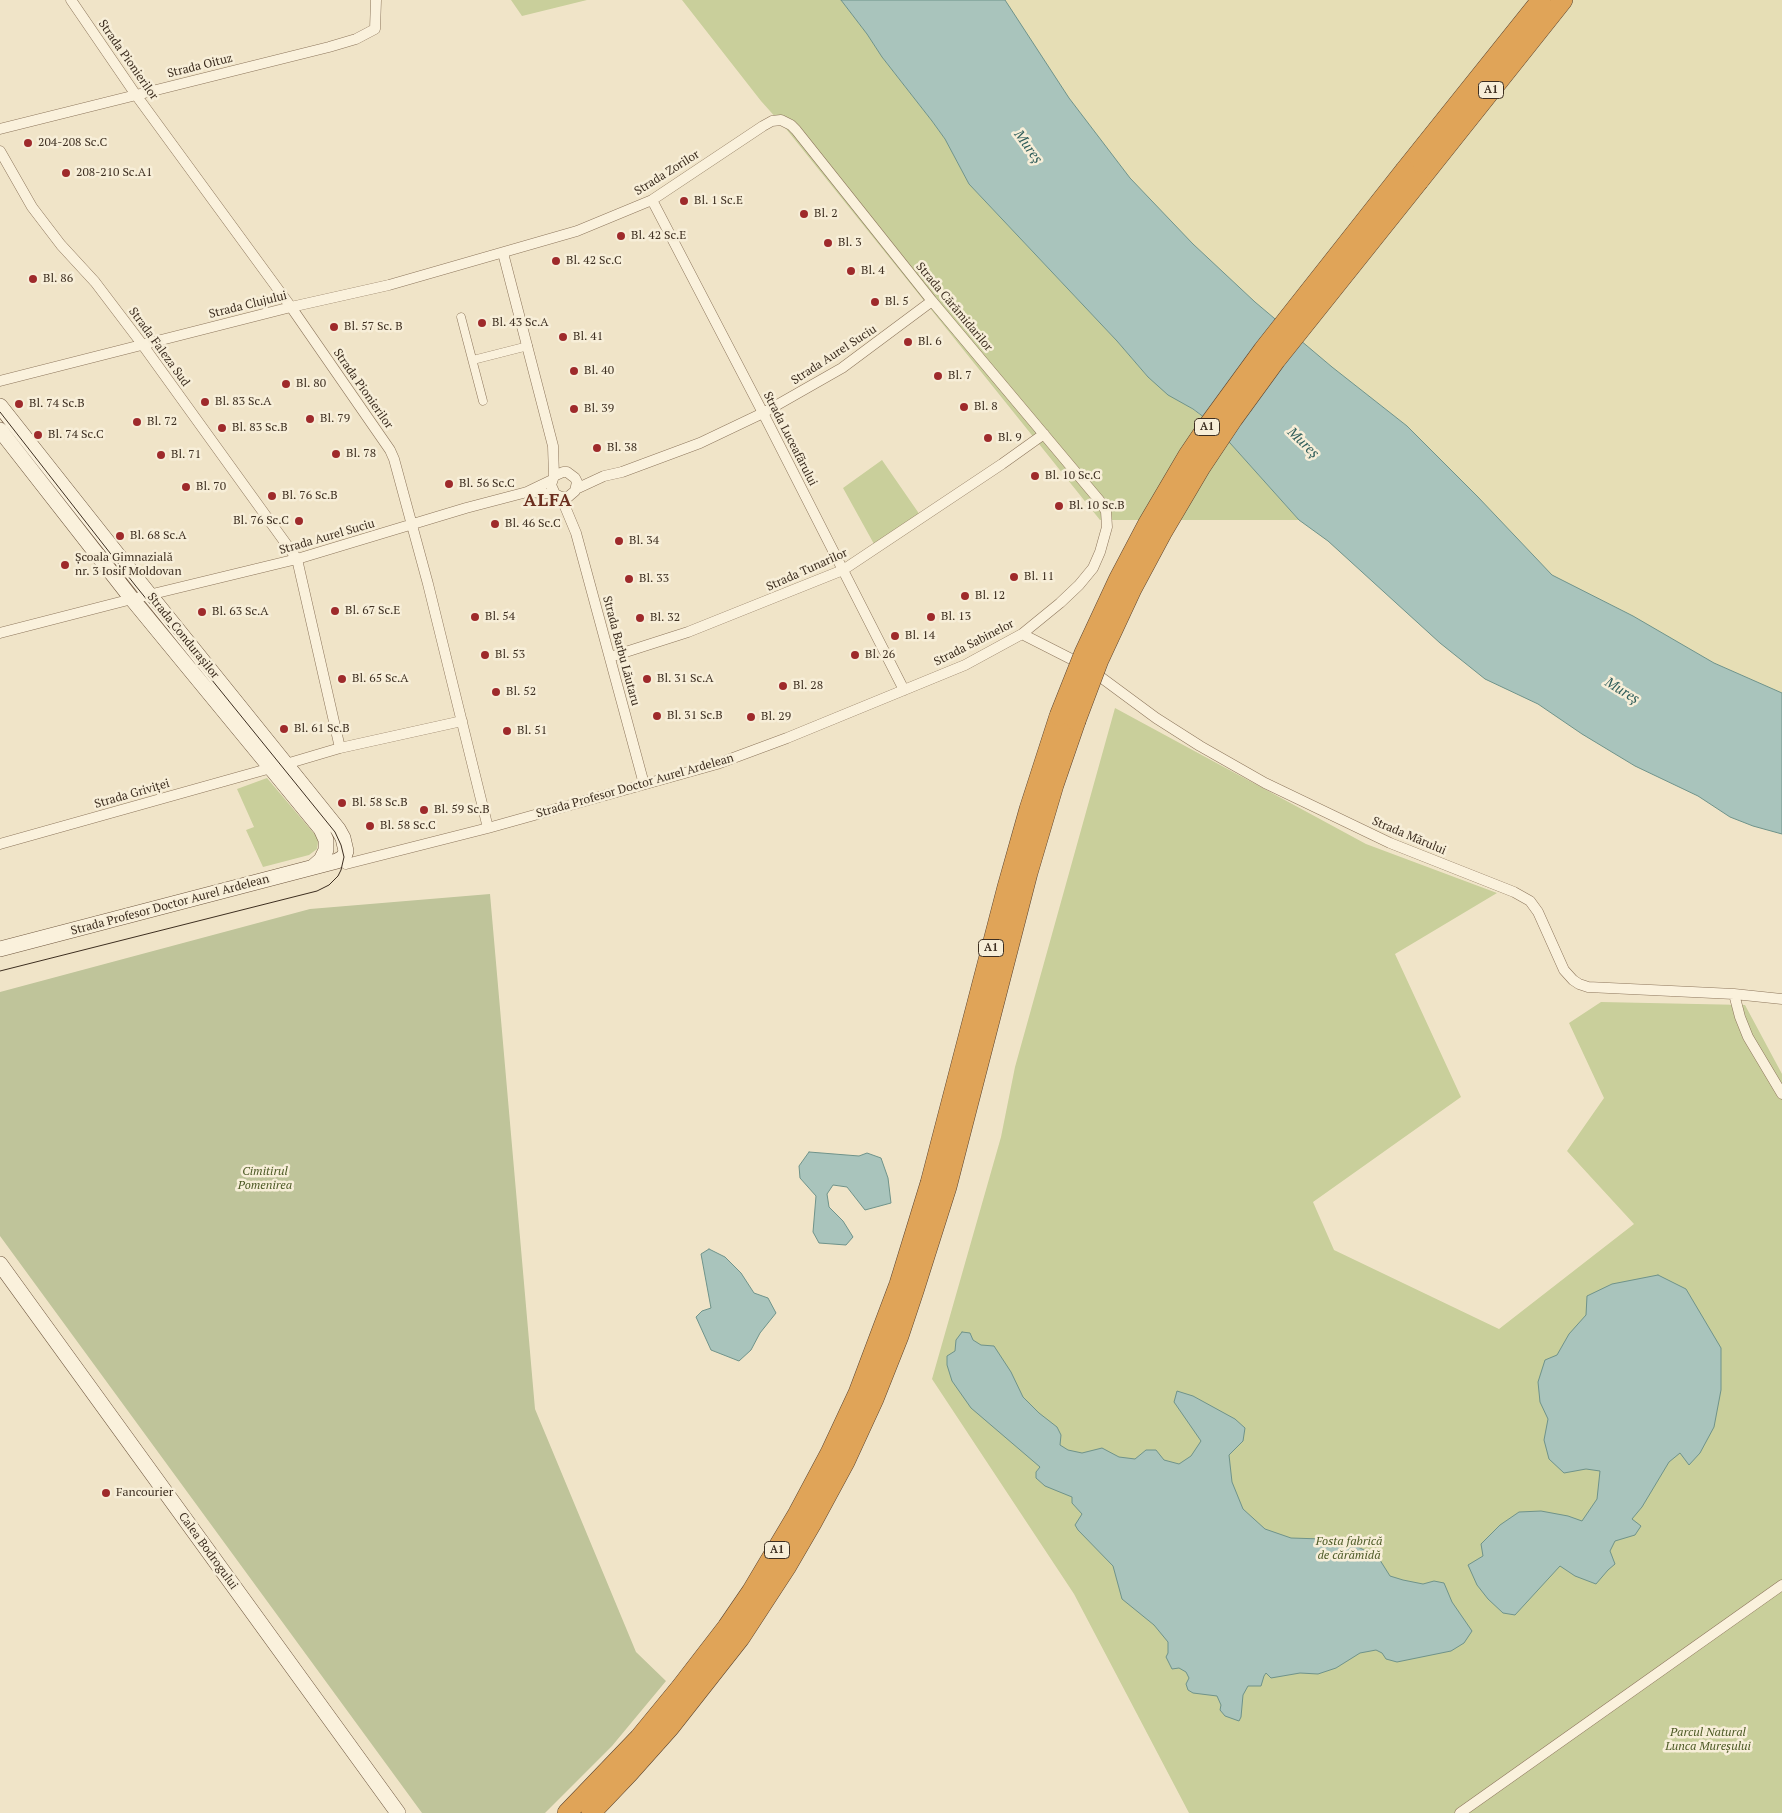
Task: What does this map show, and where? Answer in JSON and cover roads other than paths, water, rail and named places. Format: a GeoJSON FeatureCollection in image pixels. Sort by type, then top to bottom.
{"type":"FeatureCollection","features":[{"type":"Feature","properties":{"kind":"highway","name":"A1"},"geometry":{"type":"LineString","coordinates":[[1412,176],[1541,0]]}},
{"type":"Feature","properties":{"kind":"highway","name":"A1"},"geometry":{"type":"LineString","coordinates":[[591,1813],[650,1750],[693,1700],[740,1638],[787,1566],[833,1485],[874,1399],[899,1336],[921,1244],[939,1185],[1009,879],[1029,809],[1067,719],[1090,639],[1148,523],[1209,424],[1269,342],[1563,0]]}},
{"type":"Feature","properties":{"kind":"highway","name":"A1"},"geometry":{"type":"LineString","coordinates":[[567,1813],[639,1738],[680,1688],[727,1627],[786,1535],[830,1453],[858,1393],[884,1327],[921,1244]]}},
{"type":"Feature","properties":{"kind":"main road","name":"Strada Condurașilor"},"geometry":{"type":"LineString","coordinates":[[0,406],[338,829],[345,843]]}},
{"type":"Feature","properties":{"kind":"main road","name":"Strada Condurașilor"},"geometry":{"type":"LineString","coordinates":[[0,430],[132,599],[324,833],[325,853],[322,860],[314,867]]}},
{"type":"Feature","properties":{"kind":"main road"},"geometry":{"type":"LineString","coordinates":[[340,860],[345,855],[345,843]]}},
{"type":"Feature","properties":{"kind":"main road","name":"Strada Profesor Doctor Aurel Ardelean"},"geometry":{"type":"LineString","coordinates":[[0,949],[340,860]]}},
{"type":"Feature","properties":{"kind":"main road","name":"Calea Bodrogului"},"geometry":{"type":"LineString","coordinates":[[0,1264],[398,1813]]}},
{"type":"Feature","properties":{"kind":"street","name":"Strada Pionierilor"},"geometry":{"type":"LineString","coordinates":[[71,0],[136,95],[291,307],[390,450],[428,584],[488,828]]}},
{"type":"Feature","properties":{"kind":"street","name":"Strada Oituz"},"geometry":{"type":"LineString","coordinates":[[0,129],[356,39],[375,29],[376,0]]}},
{"type":"Feature","properties":{"kind":"street","name":"Strada Zorilor"},"geometry":{"type":"LineString","coordinates":[[503,253],[577,231],[652,200],[763,126],[772,121],[781,120]]}},
{"type":"Feature","properties":{"kind":"street","name":"Strada Cărămidarilor"},"geometry":{"type":"LineString","coordinates":[[781,120],[796,130],[932,301],[1099,500],[1106,511]]}},
{"type":"Feature","properties":{"kind":"street","name":"Strada Faleza Sud"},"geometry":{"type":"LineString","coordinates":[[0,151],[32,207],[46,227],[95,282],[142,344],[297,559]]}},
{"type":"Feature","properties":{"kind":"street","name":"Strada Luceafărului"},"geometry":{"type":"LineString","coordinates":[[652,200],[764,413],[904,690]]}},
{"type":"Feature","properties":{"kind":"street","name":"Strada Clujului"},"geometry":{"type":"LineString","coordinates":[[0,381],[291,307],[389,285],[503,253]]}},
{"type":"Feature","properties":{"kind":"street"},"geometry":{"type":"LineString","coordinates":[[503,253],[553,446],[553,478],[551,485],[558,495],[568,497],[575,491],[577,482],[553,446]]}},
{"type":"Feature","properties":{"kind":"street","name":"Strada Aurel Suciu"},"geometry":{"type":"LineString","coordinates":[[575,491],[604,476],[622,472],[700,443],[764,413],[842,368],[932,301]]}},
{"type":"Feature","properties":{"kind":"street"},"geometry":{"type":"LineString","coordinates":[[461,317],[483,401]]}},
{"type":"Feature","properties":{"kind":"street"},"geometry":{"type":"LineString","coordinates":[[473,360],[528,346]]}},
{"type":"Feature","properties":{"kind":"street","name":"Strada Tunarilor"},"geometry":{"type":"LineString","coordinates":[[610,657],[688,632],[843,570],[1044,434]]}},
{"type":"Feature","properties":{"kind":"street"},"geometry":{"type":"LineString","coordinates":[[553,478],[563,472],[570,474]]}},
{"type":"Feature","properties":{"kind":"street","name":"Strada Aurel Suciu"},"geometry":{"type":"LineString","coordinates":[[570,474],[604,476]]}},
{"type":"Feature","properties":{"kind":"street","name":"Strada Aurel Suciu"},"geometry":{"type":"LineString","coordinates":[[0,634],[132,599],[297,559],[527,492],[553,478]]}},
{"type":"Feature","properties":{"kind":"street","name":"Strada Barbu Lăutaru"},"geometry":{"type":"LineString","coordinates":[[574,524],[575,491]]}},
{"type":"Feature","properties":{"kind":"street","name":"Strada Aurel Suciu"},"geometry":{"type":"LineString","coordinates":[[527,492],[558,495]]}},
{"type":"Feature","properties":{"kind":"street","name":"Strada Barbu Lăutaru"},"geometry":{"type":"LineString","coordinates":[[558,495],[574,524],[644,784]]}},
{"type":"Feature","properties":{"kind":"street","name":"Strada Sabinelor"},"geometry":{"type":"LineString","coordinates":[[904,690],[965,665],[1022,634],[1060,603],[1093,568],[1108,527],[1106,511]]}},
{"type":"Feature","properties":{"kind":"street"},"geometry":{"type":"LineString","coordinates":[[297,559],[340,748]]}},
{"type":"Feature","properties":{"kind":"street","name":"Strada Mărului"},"geometry":{"type":"LineString","coordinates":[[1022,634],[1087,667],[1163,723],[1265,783],[1390,843],[1514,892],[1530,901],[1538,912],[1564,970],[1579,984],[1588,987],[1734,994],[1782,999]]}},
{"type":"Feature","properties":{"kind":"street","name":"Strada Profesor Doctor Aurel Ardelean"},"geometry":{"type":"LineString","coordinates":[[340,860],[353,857],[358,861],[488,828],[717,764],[904,690]]}},
{"type":"Feature","properties":{"kind":"street"},"geometry":{"type":"LineString","coordinates":[[286,764],[340,748],[462,721]]}},
{"type":"Feature","properties":{"kind":"street","name":"Strada Griviței"},"geometry":{"type":"LineString","coordinates":[[0,844],[271,768]]}},
{"type":"Feature","properties":{"kind":"street","name":"Strada Condurașilor"},"geometry":{"type":"LineString","coordinates":[[345,843],[358,861]]}},
{"type":"Feature","properties":{"kind":"street"},"geometry":{"type":"LineString","coordinates":[[1734,994],[1748,1037],[1782,1094]]}},
{"type":"Feature","properties":{"kind":"street"},"geometry":{"type":"LineString","coordinates":[[1460,1813],[1782,1585]]}},
{"type":"Feature","properties":{"kind":"water","name":"Mureș"},"geometry":{"type":"Polygon","coordinates":[[[841,0],[1005,0],[1069,98],[1130,178],[1193,244],[1255,302],[1332,367],[1407,426],[1552,575],[1633,616],[1714,663],[1782,693],[1782,834],[1730,817],[1698,796],[1635,766],[1582,734],[1538,704],[1485,679],[1440,643],[1328,541],[1299,520],[1213,424],[1193,409],[1168,395],[1148,377],[1117,341],[969,184],[945,139],[841,0]]]}},
{"type":"Feature","properties":{"kind":"water"},"geometry":{"type":"Polygon","coordinates":[[[809,1152],[859,1156],[867,1153],[881,1158],[888,1178],[891,1203],[865,1210],[847,1187],[833,1185],[827,1194],[829,1207],[843,1221],[853,1237],[846,1245],[819,1243],[813,1232],[816,1196],[800,1178],[799,1166],[809,1152]]]}},
{"type":"Feature","properties":{"kind":"water"},"geometry":{"type":"Polygon","coordinates":[[[709,1249],[725,1257],[741,1273],[754,1293],[768,1298],[776,1313],[760,1333],[751,1350],[739,1361],[711,1350],[696,1317],[702,1311],[711,1308],[701,1254],[709,1249]]]}},
{"type":"Feature","properties":{"kind":"water"},"geometry":{"type":"Polygon","coordinates":[[[1658,1275],[1686,1289],[1721,1348],[1721,1390],[1714,1427],[1700,1453],[1689,1465],[1680,1453],[1669,1462],[1642,1507],[1632,1519],[1641,1526],[1635,1535],[1615,1541],[1610,1551],[1615,1564],[1596,1584],[1575,1576],[1560,1566],[1515,1615],[1503,1613],[1477,1585],[1468,1565],[1483,1556],[1481,1544],[1500,1525],[1519,1512],[1541,1511],[1568,1516],[1582,1521],[1597,1499],[1600,1471],[1586,1469],[1564,1473],[1549,1459],[1544,1440],[1548,1419],[1540,1402],[1538,1382],[1545,1360],[1557,1355],[1569,1334],[1586,1315],[1587,1296],[1612,1284],[1658,1275]]]}},
{"type":"Feature","properties":{"kind":"water"},"geometry":{"type":"Polygon","coordinates":[[[962,1332],[970,1333],[973,1340],[981,1345],[994,1346],[1011,1372],[1023,1397],[1057,1427],[1061,1435],[1060,1445],[1068,1450],[1082,1453],[1102,1448],[1119,1457],[1135,1459],[1146,1450],[1156,1450],[1164,1460],[1179,1464],[1191,1456],[1201,1441],[1174,1402],[1177,1391],[1193,1396],[1235,1419],[1245,1428],[1243,1441],[1229,1455],[1232,1482],[1243,1509],[1265,1529],[1291,1538],[1322,1539],[1350,1543],[1378,1557],[1390,1576],[1423,1584],[1434,1581],[1444,1583],[1452,1602],[1472,1631],[1464,1643],[1451,1651],[1397,1662],[1386,1659],[1382,1653],[1376,1650],[1360,1653],[1336,1668],[1318,1674],[1300,1673],[1271,1678],[1266,1673],[1261,1686],[1248,1686],[1243,1695],[1239,1721],[1225,1716],[1220,1710],[1221,1705],[1217,1696],[1193,1693],[1188,1690],[1186,1684],[1189,1678],[1186,1672],[1179,1668],[1172,1669],[1166,1657],[1168,1642],[1154,1625],[1122,1599],[1113,1566],[1075,1525],[1082,1514],[1072,1503],[1072,1497],[1045,1486],[1036,1478],[1036,1472],[1040,1467],[971,1408],[952,1381],[947,1365],[947,1356],[955,1351],[956,1340],[962,1332]]]}},
{"type":"Feature","properties":{"kind":"tram line"},"geometry":{"type":"LineString","coordinates":[[0,412],[135,585],[335,832],[344,857],[338,876],[329,885],[317,891],[0,971]]}},
{"type":"Feature","properties":{"kind":"place","name":"204-208 Sc.C"},"geometry":{"type":"Point","coordinates":[28,143]}},
{"type":"Feature","properties":{"kind":"place","name":"208-210 Sc.A1"},"geometry":{"type":"Point","coordinates":[66,173]}},
{"type":"Feature","properties":{"kind":"place","name":"Bl. 1 Sc.E"},"geometry":{"type":"Point","coordinates":[684,201]}},
{"type":"Feature","properties":{"kind":"place","name":"Bl. 2"},"geometry":{"type":"Point","coordinates":[804,214]}},
{"type":"Feature","properties":{"kind":"place","name":"Bl. 42 Sc.E"},"geometry":{"type":"Point","coordinates":[621,236]}},
{"type":"Feature","properties":{"kind":"place","name":"Bl. 3"},"geometry":{"type":"Point","coordinates":[828,243]}},
{"type":"Feature","properties":{"kind":"place","name":"Bl. 42 Sc.C"},"geometry":{"type":"Point","coordinates":[556,261]}},
{"type":"Feature","properties":{"kind":"place","name":"Bl. 4"},"geometry":{"type":"Point","coordinates":[851,271]}},
{"type":"Feature","properties":{"kind":"place","name":"Bl. 86"},"geometry":{"type":"Point","coordinates":[33,279]}},
{"type":"Feature","properties":{"kind":"place","name":"Bl. 5"},"geometry":{"type":"Point","coordinates":[875,302]}},
{"type":"Feature","properties":{"kind":"place","name":"Bl. 43 Sc.A"},"geometry":{"type":"Point","coordinates":[482,323]}},
{"type":"Feature","properties":{"kind":"place","name":"Bl. 57 Sc. B"},"geometry":{"type":"Point","coordinates":[334,327]}},
{"type":"Feature","properties":{"kind":"place","name":"Bl. 41"},"geometry":{"type":"Point","coordinates":[563,337]}},
{"type":"Feature","properties":{"kind":"place","name":"Bl. 6"},"geometry":{"type":"Point","coordinates":[908,342]}},
{"type":"Feature","properties":{"kind":"place","name":"Bl. 40"},"geometry":{"type":"Point","coordinates":[574,371]}},
{"type":"Feature","properties":{"kind":"place","name":"Bl. 7"},"geometry":{"type":"Point","coordinates":[938,376]}},
{"type":"Feature","properties":{"kind":"place","name":"Bl. 80"},"geometry":{"type":"Point","coordinates":[286,384]}},
{"type":"Feature","properties":{"kind":"place","name":"Bl. 83 Sc.A"},"geometry":{"type":"Point","coordinates":[205,402]}},
{"type":"Feature","properties":{"kind":"place","name":"Bl. 74 Sc.B"},"geometry":{"type":"Point","coordinates":[19,404]}},
{"type":"Feature","properties":{"kind":"place","name":"Bl. 8"},"geometry":{"type":"Point","coordinates":[964,407]}},
{"type":"Feature","properties":{"kind":"place","name":"Bl. 39"},"geometry":{"type":"Point","coordinates":[574,409]}},
{"type":"Feature","properties":{"kind":"place","name":"Bl. 79"},"geometry":{"type":"Point","coordinates":[310,419]}},
{"type":"Feature","properties":{"kind":"place","name":"Bl. 72"},"geometry":{"type":"Point","coordinates":[137,422]}},
{"type":"Feature","properties":{"kind":"place","name":"Bl. 83 Sc.B"},"geometry":{"type":"Point","coordinates":[222,428]}},
{"type":"Feature","properties":{"kind":"place","name":"Bl. 74 Sc.C"},"geometry":{"type":"Point","coordinates":[38,435]}},
{"type":"Feature","properties":{"kind":"place","name":"Bl. 9"},"geometry":{"type":"Point","coordinates":[988,438]}},
{"type":"Feature","properties":{"kind":"place","name":"Bl. 38"},"geometry":{"type":"Point","coordinates":[597,448]}},
{"type":"Feature","properties":{"kind":"place","name":"Bl. 78"},"geometry":{"type":"Point","coordinates":[336,454]}},
{"type":"Feature","properties":{"kind":"place","name":"Bl. 71"},"geometry":{"type":"Point","coordinates":[161,455]}},
{"type":"Feature","properties":{"kind":"place","name":"Bl. 10 Sc.C"},"geometry":{"type":"Point","coordinates":[1035,476]}},
{"type":"Feature","properties":{"kind":"place","name":"Bl. 56 Sc.C"},"geometry":{"type":"Point","coordinates":[449,484]}},
{"type":"Feature","properties":{"kind":"place","name":"Bl. 70"},"geometry":{"type":"Point","coordinates":[186,487]}},
{"type":"Feature","properties":{"kind":"place","name":"Bl. 76 Sc.B"},"geometry":{"type":"Point","coordinates":[272,496]}},
{"type":"Feature","properties":{"kind":"place","name":"Bl. 10 Sc.B"},"geometry":{"type":"Point","coordinates":[1059,506]}},
{"type":"Feature","properties":{"kind":"place","name":"Bl. 76 Sc.C"},"geometry":{"type":"Point","coordinates":[299,521]}},
{"type":"Feature","properties":{"kind":"place","name":"Bl. 46 Sc.C"},"geometry":{"type":"Point","coordinates":[495,524]}},
{"type":"Feature","properties":{"kind":"place","name":"Bl. 68 Sc.A"},"geometry":{"type":"Point","coordinates":[120,536]}},
{"type":"Feature","properties":{"kind":"place","name":"Bl. 34"},"geometry":{"type":"Point","coordinates":[619,541]}},
{"type":"Feature","properties":{"kind":"place","name":"Școala Gimnazială nr. 3 Iosif Moldovan"},"geometry":{"type":"Point","coordinates":[65,565]}},
{"type":"Feature","properties":{"kind":"place","name":"Bl. 11"},"geometry":{"type":"Point","coordinates":[1014,577]}},
{"type":"Feature","properties":{"kind":"place","name":"Bl. 33"},"geometry":{"type":"Point","coordinates":[629,579]}},
{"type":"Feature","properties":{"kind":"place","name":"Bl. 12"},"geometry":{"type":"Point","coordinates":[965,596]}},
{"type":"Feature","properties":{"kind":"place","name":"Bl. 67 Sc.E"},"geometry":{"type":"Point","coordinates":[335,611]}},
{"type":"Feature","properties":{"kind":"place","name":"Bl. 63 Sc.A"},"geometry":{"type":"Point","coordinates":[202,612]}},
{"type":"Feature","properties":{"kind":"place","name":"Bl. 54"},"geometry":{"type":"Point","coordinates":[475,617]}},
{"type":"Feature","properties":{"kind":"place","name":"Bl. 13"},"geometry":{"type":"Point","coordinates":[931,617]}},
{"type":"Feature","properties":{"kind":"place","name":"Bl. 32"},"geometry":{"type":"Point","coordinates":[640,618]}},
{"type":"Feature","properties":{"kind":"place","name":"Bl. 14"},"geometry":{"type":"Point","coordinates":[895,636]}},
{"type":"Feature","properties":{"kind":"place","name":"Bl. 53"},"geometry":{"type":"Point","coordinates":[485,655]}},
{"type":"Feature","properties":{"kind":"place","name":"Bl. 26"},"geometry":{"type":"Point","coordinates":[855,655]}},
{"type":"Feature","properties":{"kind":"place","name":"Bl. 65 Sc.A"},"geometry":{"type":"Point","coordinates":[342,679]}},
{"type":"Feature","properties":{"kind":"place","name":"Bl. 31 Sc.A"},"geometry":{"type":"Point","coordinates":[647,679]}},
{"type":"Feature","properties":{"kind":"place","name":"Bl. 28"},"geometry":{"type":"Point","coordinates":[783,686]}},
{"type":"Feature","properties":{"kind":"place","name":"Bl. 52"},"geometry":{"type":"Point","coordinates":[496,692]}},
{"type":"Feature","properties":{"kind":"place","name":"Bl. 31 Sc.B"},"geometry":{"type":"Point","coordinates":[657,716]}},
{"type":"Feature","properties":{"kind":"place","name":"Bl. 29"},"geometry":{"type":"Point","coordinates":[751,717]}},
{"type":"Feature","properties":{"kind":"place","name":"Bl. 61 Sc.B"},"geometry":{"type":"Point","coordinates":[284,729]}},
{"type":"Feature","properties":{"kind":"place","name":"Bl. 51"},"geometry":{"type":"Point","coordinates":[507,731]}},
{"type":"Feature","properties":{"kind":"place","name":"Bl. 58 Sc.B"},"geometry":{"type":"Point","coordinates":[342,803]}},
{"type":"Feature","properties":{"kind":"place","name":"Bl. 59 Sc.B"},"geometry":{"type":"Point","coordinates":[424,810]}},
{"type":"Feature","properties":{"kind":"place","name":"Bl. 58 Sc.C"},"geometry":{"type":"Point","coordinates":[370,826]}},
{"type":"Feature","properties":{"kind":"place","name":"Fancourier"},"geometry":{"type":"Point","coordinates":[106,1493]}},
{"type":"Feature","properties":{"kind":"district","name":"ALFA"},"geometry":{"type":"Point","coordinates":[548,501]}},
{"type":"Feature","properties":{"kind":"park label","name":"Cimitirul Pomenirea"},"geometry":{"type":"Point","coordinates":[265,1179]}},
{"type":"Feature","properties":{"kind":"park label","name":"Fosta fabrică de cărămidă"},"geometry":{"type":"Point","coordinates":[1349,1549]}},
{"type":"Feature","properties":{"kind":"park label","name":"Parcul Natural Lunca Mureșului"},"geometry":{"type":"Point","coordinates":[1708,1740]}}]}
